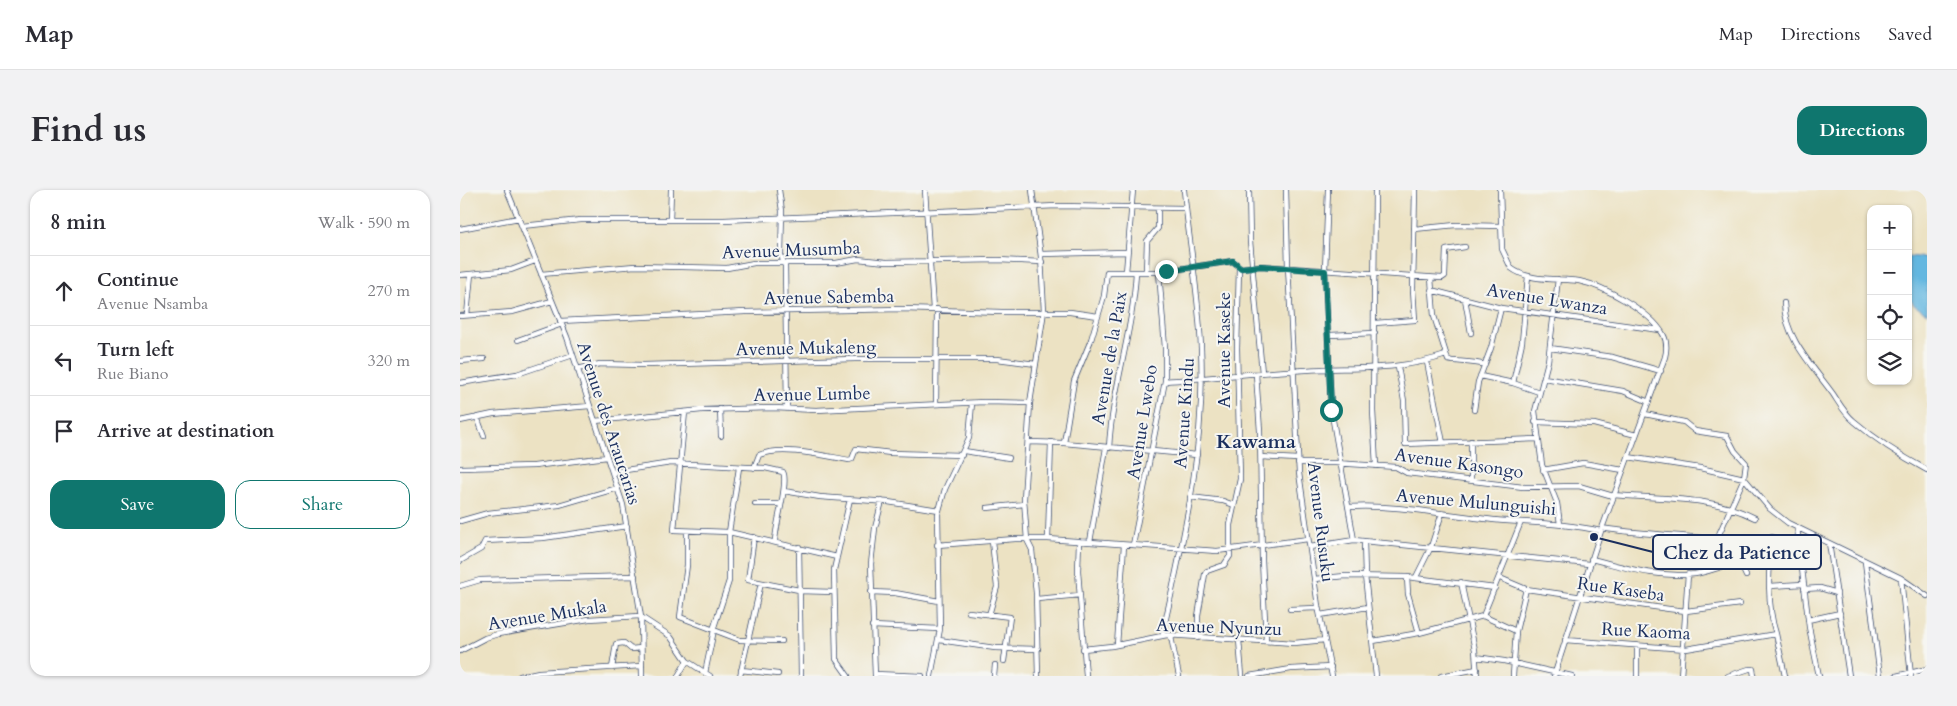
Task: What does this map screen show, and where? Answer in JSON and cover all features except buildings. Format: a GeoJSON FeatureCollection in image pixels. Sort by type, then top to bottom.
{"type":"FeatureCollection","features":[{"type":"Feature","properties":{"kind":"street","name":"Avenue des Araucarias"},"geometry":{"type":"LineString","coordinates":[[507,190],[573,355],[618,488],[627,526],[641,617],[642,676]]}},
{"type":"Feature","properties":{"kind":"street"},"geometry":{"type":"LineString","coordinates":[[670,220],[671,190]]}},
{"type":"Feature","properties":{"kind":"street"},"geometry":{"type":"LineString","coordinates":[[779,190],[782,216],[780,248],[785,266],[788,409]]}},
{"type":"Feature","properties":{"kind":"street"},"geometry":{"type":"LineString","coordinates":[[925,190],[935,309],[936,404]]}},
{"type":"Feature","properties":{"kind":"street"},"geometry":{"type":"LineString","coordinates":[[1032,190],[1042,262],[1044,311],[1030,403],[1024,504],[1027,540],[1032,550],[1037,599],[1038,676]]}},
{"type":"Feature","properties":{"kind":"street","name":"Avenue de la Paix"},"geometry":{"type":"LineString","coordinates":[[1126,272],[1133,190]]}},
{"type":"Feature","properties":{"kind":"street","name":"Avenue Kindu"},"geometry":{"type":"LineString","coordinates":[[1162,636],[1197,455],[1202,379],[1202,348],[1184,190]]}},
{"type":"Feature","properties":{"kind":"street"},"geometry":{"type":"LineString","coordinates":[[1249,190],[1252,266],[1262,373]]}},
{"type":"Feature","properties":{"kind":"street","name":"Avenue Rusuku"},"geometry":{"type":"LineString","coordinates":[[1286,190],[1298,461],[1318,608],[1332,676]]}},
{"type":"Feature","properties":{"kind":"street"},"geometry":{"type":"LineString","coordinates":[[1328,190],[1325,271],[1330,335],[1331,410],[1354,540]]}},
{"type":"Feature","properties":{"kind":"street"},"geometry":{"type":"LineString","coordinates":[[1375,190],[1375,368],[1373,411],[1376,466]]}},
{"type":"Feature","properties":{"kind":"street"},"geometry":{"type":"LineString","coordinates":[[1375,323],[1414,321],[1415,190]]}},
{"type":"Feature","properties":{"kind":"street"},"geometry":{"type":"LineString","coordinates":[[1500,190],[1502,249],[1507,264],[1514,271],[1528,276],[1585,283],[1602,290],[1642,312],[1660,330],[1666,347],[1645,414],[1590,561],[1554,674]]}},
{"type":"Feature","properties":{"kind":"street"},"geometry":{"type":"LineString","coordinates":[[522,226],[567,221],[728,220],[782,216],[926,213],[1034,207],[1186,208]]}},
{"type":"Feature","properties":{"kind":"street"},"geometry":{"type":"LineString","coordinates":[[1146,272],[1147,241],[1158,228],[1158,208]]}},
{"type":"Feature","properties":{"kind":"street"},"geometry":{"type":"LineString","coordinates":[[460,229],[519,218]]}},
{"type":"Feature","properties":{"kind":"street"},"geometry":{"type":"LineString","coordinates":[[1414,229],[1456,225],[1501,226]]}},
{"type":"Feature","properties":{"kind":"street"},"geometry":{"type":"LineString","coordinates":[[1064,443],[1074,380],[1088,348],[1104,296],[1106,274],[1109,271],[1159,272],[1233,261],[1239,267],[1288,267],[1443,278],[1445,275],[1446,250],[1465,247]]}},
{"type":"Feature","properties":{"kind":"street"},"geometry":{"type":"LineString","coordinates":[[1041,254],[1127,252]]}},
{"type":"Feature","properties":{"kind":"street","name":"Avenue Musumba"},"geometry":{"type":"LineString","coordinates":[[541,274],[635,266],[727,268],[747,264],[836,263],[858,259],[886,262],[1042,262]]}},
{"type":"Feature","properties":{"kind":"street"},"geometry":{"type":"LineString","coordinates":[[460,275],[511,270],[535,261]]}},
{"type":"Feature","properties":{"kind":"street","name":"Avenue Kaseke"},"geometry":{"type":"LineString","coordinates":[[1229,551],[1241,466],[1237,376],[1239,267]]}},
{"type":"Feature","properties":{"kind":"street","name":"Avenue de la Paix"},"geometry":{"type":"LineString","coordinates":[[1090,542],[1107,448],[1111,412],[1125,354],[1136,272]]}},
{"type":"Feature","properties":{"kind":"street","name":"Avenue Lwebo"},"geometry":{"type":"LineString","coordinates":[[1133,545],[1165,381],[1165,339],[1159,272]]}},
{"type":"Feature","properties":{"kind":"street"},"geometry":{"type":"LineString","coordinates":[[467,315],[472,274]]}},
{"type":"Feature","properties":{"kind":"street"},"geometry":{"type":"LineString","coordinates":[[1513,383],[1526,312],[1528,276]]}},
{"type":"Feature","properties":{"kind":"street"},"geometry":{"type":"LineString","coordinates":[[1431,278],[1435,322],[1446,355],[1451,362],[1468,360],[1485,365]]}},
{"type":"Feature","properties":{"kind":"street"},"geometry":{"type":"LineString","coordinates":[[1558,279],[1550,348],[1544,378],[1535,404],[1535,422],[1536,439],[1543,470],[1557,503],[1560,524]]}},
{"type":"Feature","properties":{"kind":"street","name":"Avenue Lwanza"},"geometry":{"type":"LineString","coordinates":[[1431,290],[1501,308],[1660,330]]}},
{"type":"Feature","properties":{"kind":"street"},"geometry":{"type":"LineString","coordinates":[[1465,299],[1471,333]]}},
{"type":"Feature","properties":{"kind":"street"},"geometry":{"type":"LineString","coordinates":[[460,316],[512,312],[552,301]]}},
{"type":"Feature","properties":{"kind":"street"},"geometry":{"type":"LineString","coordinates":[[1784,303],[1787,318],[1796,342],[1810,366],[1845,412],[1884,445],[1927,470]]}},
{"type":"Feature","properties":{"kind":"street"},"geometry":{"type":"LineString","coordinates":[[1474,410],[1480,376],[1485,365],[1501,308]]}},
{"type":"Feature","properties":{"kind":"street","name":"Avenue Sabemba"},"geometry":{"type":"LineString","coordinates":[[518,340],[561,323],[786,312],[935,309],[1002,312],[1044,311],[1098,316]]}},
{"type":"Feature","properties":{"kind":"street"},"geometry":{"type":"LineString","coordinates":[[1330,335],[1375,333]]}},
{"type":"Feature","properties":{"kind":"street"},"geometry":{"type":"LineString","coordinates":[[1550,348],[1612,357],[1660,371]]}},
{"type":"Feature","properties":{"kind":"street"},"geometry":{"type":"LineString","coordinates":[[460,384],[517,374],[573,355]]}},
{"type":"Feature","properties":{"kind":"street"},"geometry":{"type":"LineString","coordinates":[[1165,381],[1294,371],[1398,367],[1427,362],[1446,355]]}},
{"type":"Feature","properties":{"kind":"street"},"geometry":{"type":"LineString","coordinates":[[460,361],[484,359]]}},
{"type":"Feature","properties":{"kind":"street","name":"Avenue Mukaleng"},"geometry":{"type":"LineString","coordinates":[[577,369],[600,364],[788,362],[855,359],[1007,360],[1036,364]]}},
{"type":"Feature","properties":{"kind":"street"},"geometry":{"type":"LineString","coordinates":[[1427,362],[1443,443]]}},
{"type":"Feature","properties":{"kind":"street"},"geometry":{"type":"LineString","coordinates":[[1398,367],[1404,401],[1405,444],[1536,439]]}},
{"type":"Feature","properties":{"kind":"street"},"geometry":{"type":"LineString","coordinates":[[1256,374],[1261,457],[1266,641]]}},
{"type":"Feature","properties":{"kind":"street"},"geometry":{"type":"LineString","coordinates":[[1480,376],[1513,383],[1539,392]]}},
{"type":"Feature","properties":{"kind":"street"},"geometry":{"type":"LineString","coordinates":[[1544,378],[1623,391],[1649,402]]}},
{"type":"Feature","properties":{"kind":"street"},"geometry":{"type":"LineString","coordinates":[[931,676],[940,629],[937,545],[939,510],[971,430],[972,403]]}},
{"type":"Feature","properties":{"kind":"street","name":"Avenue Lumbe"},"geometry":{"type":"LineString","coordinates":[[595,421],[720,409],[816,410],[936,404],[1030,403]]}},
{"type":"Feature","properties":{"kind":"street"},"geometry":{"type":"LineString","coordinates":[[460,421],[492,414],[590,406]]}},
{"type":"Feature","properties":{"kind":"street"},"geometry":{"type":"LineString","coordinates":[[720,409],[721,436]]}},
{"type":"Feature","properties":{"kind":"street"},"geometry":{"type":"LineString","coordinates":[[686,412],[673,528],[678,532],[729,532],[799,546],[837,557]]}},
{"type":"Feature","properties":{"kind":"street"},"geometry":{"type":"LineString","coordinates":[[1645,414],[1684,422],[1694,431],[1727,436],[1735,451],[1746,463],[1744,478],[1716,541],[1717,568]]}},
{"type":"Feature","properties":{"kind":"street"},"geometry":{"type":"LineString","coordinates":[[477,417],[484,436]]}},
{"type":"Feature","properties":{"kind":"street"},"geometry":{"type":"LineString","coordinates":[[1535,422],[1594,424],[1636,435]]}},
{"type":"Feature","properties":{"kind":"street"},"geometry":{"type":"LineString","coordinates":[[1471,441],[1472,480]]}},
{"type":"Feature","properties":{"kind":"street"},"geometry":{"type":"LineString","coordinates":[[1029,442],[1064,443],[1197,455]]}},
{"type":"Feature","properties":{"kind":"street"},"geometry":{"type":"LineString","coordinates":[[1048,539],[1051,442]]}},
{"type":"Feature","properties":{"kind":"street"},"geometry":{"type":"LineString","coordinates":[[754,468],[759,455],[784,452],[805,452],[849,460],[856,450],[883,453],[963,453],[1009,458]]}},
{"type":"Feature","properties":{"kind":"street"},"geometry":{"type":"LineString","coordinates":[[460,468],[542,466],[607,457]]}},
{"type":"Feature","properties":{"kind":"street","name":"Avenue Kasongo"},"geometry":{"type":"LineString","coordinates":[[1261,457],[1398,468],[1407,473],[1513,486],[1579,486],[1614,495],[1677,499],[1730,508],[1755,518]]}},
{"type":"Feature","properties":{"kind":"street"},"geometry":{"type":"LineString","coordinates":[[1628,458],[1700,468],[1744,478],[1780,518],[1865,562],[1901,578],[1927,596]]}},
{"type":"Feature","properties":{"kind":"street"},"geometry":{"type":"LineString","coordinates":[[613,472],[664,463],[754,468],[783,472],[785,476],[784,491],[775,542]]}},
{"type":"Feature","properties":{"kind":"street"},"geometry":{"type":"LineString","coordinates":[[1543,470],[1583,463],[1623,470]]}},
{"type":"Feature","properties":{"kind":"street"},"geometry":{"type":"LineString","coordinates":[[705,673],[714,630],[729,581],[729,532],[739,468]]}},
{"type":"Feature","properties":{"kind":"street"},"geometry":{"type":"LineString","coordinates":[[460,521],[488,513],[559,505],[618,488]]}},
{"type":"Feature","properties":{"kind":"street"},"geometry":{"type":"LineString","coordinates":[[784,491],[795,494],[882,501],[939,510]]}},
{"type":"Feature","properties":{"kind":"street"},"geometry":{"type":"LineString","coordinates":[[1190,497],[1223,501],[1234,506]]}},
{"type":"Feature","properties":{"kind":"street"},"geometry":{"type":"LineString","coordinates":[[848,676],[836,659],[834,570],[850,499]]}},
{"type":"Feature","properties":{"kind":"street"},"geometry":{"type":"LineString","coordinates":[[882,501],[872,551],[871,592],[875,675],[922,676]]}},
{"type":"Feature","properties":{"kind":"street"},"geometry":{"type":"LineString","coordinates":[[755,504],[781,504]]}},
{"type":"Feature","properties":{"kind":"street"},"geometry":{"type":"LineString","coordinates":[[988,508],[1024,504]]}},
{"type":"Feature","properties":{"kind":"street","name":"Avenue Mulunguishi"},"geometry":{"type":"LineString","coordinates":[[1348,507],[1392,508],[1521,522],[1698,537],[1746,545],[1769,554]]}},
{"type":"Feature","properties":{"kind":"street"},"geometry":{"type":"LineString","coordinates":[[1416,577],[1430,547],[1442,513]]}},
{"type":"Feature","properties":{"kind":"street"},"geometry":{"type":"LineString","coordinates":[[1483,616],[1500,578],[1521,522]]}},
{"type":"Feature","properties":{"kind":"street"},"geometry":{"type":"LineString","coordinates":[[460,561],[481,550],[484,541],[538,539],[627,526]]}},
{"type":"Feature","properties":{"kind":"street"},"geometry":{"type":"LineString","coordinates":[[1797,527],[1808,620],[1819,676]]}},
{"type":"Feature","properties":{"kind":"street"},"geometry":{"type":"LineString","coordinates":[[687,531],[687,565],[680,616],[748,641],[782,640]]}},
{"type":"Feature","properties":{"kind":"street"},"geometry":{"type":"LineString","coordinates":[[754,537],[748,578],[761,583],[799,591],[834,592]]}},
{"type":"Feature","properties":{"kind":"street"},"geometry":{"type":"LineString","coordinates":[[1772,537],[1769,554],[1772,622],[1785,676]]}},
{"type":"Feature","properties":{"kind":"street"},"geometry":{"type":"LineString","coordinates":[[937,545],[1048,539],[1229,551],[1308,539]]}},
{"type":"Feature","properties":{"kind":"street"},"geometry":{"type":"LineString","coordinates":[[1310,548],[1354,540],[1590,561],[1641,573],[1688,574],[1741,563],[1746,576]]}},
{"type":"Feature","properties":{"kind":"street"},"geometry":{"type":"LineString","coordinates":[[989,615],[997,586],[992,541]]}},
{"type":"Feature","properties":{"kind":"street"},"geometry":{"type":"LineString","coordinates":[[1079,541],[1080,596],[1086,676]]}},
{"type":"Feature","properties":{"kind":"street"},"geometry":{"type":"LineString","coordinates":[[1364,541],[1364,576],[1376,676]]}},
{"type":"Feature","properties":{"kind":"street"},"geometry":{"type":"LineString","coordinates":[[1829,543],[1850,676]]}},
{"type":"Feature","properties":{"kind":"street"},"geometry":{"type":"LineString","coordinates":[[1117,645],[1124,545]]}},
{"type":"Feature","properties":{"kind":"street"},"geometry":{"type":"LineString","coordinates":[[799,546],[801,676]]}},
{"type":"Feature","properties":{"kind":"street"},"geometry":{"type":"LineString","coordinates":[[1198,638],[1198,616],[1204,574],[1228,562],[1229,551]]}},
{"type":"Feature","properties":{"kind":"street"},"geometry":{"type":"LineString","coordinates":[[1865,562],[1880,676]]}},
{"type":"Feature","properties":{"kind":"street"},"geometry":{"type":"LineString","coordinates":[[1681,676],[1688,574]]}},
{"type":"Feature","properties":{"kind":"street"},"geometry":{"type":"LineString","coordinates":[[460,586],[480,580],[635,576]]}},
{"type":"Feature","properties":{"kind":"street"},"geometry":{"type":"LineString","coordinates":[[1314,579],[1345,576],[1416,577],[1495,588]]}},
{"type":"Feature","properties":{"kind":"street"},"geometry":{"type":"LineString","coordinates":[[1407,577],[1408,594],[1419,633]]}},
{"type":"Feature","properties":{"kind":"street","name":"Rue Kaseba"},"geometry":{"type":"LineString","coordinates":[[1500,578],[1526,589],[1579,598],[1686,611],[1740,604]]}},
{"type":"Feature","properties":{"kind":"street"},"geometry":{"type":"LineString","coordinates":[[1901,578],[1910,674]]}},
{"type":"Feature","properties":{"kind":"street"},"geometry":{"type":"LineString","coordinates":[[1461,582],[1476,657],[1477,676]]}},
{"type":"Feature","properties":{"kind":"street"},"geometry":{"type":"LineString","coordinates":[[740,676],[761,583]]}},
{"type":"Feature","properties":{"kind":"street"},"geometry":{"type":"LineString","coordinates":[[1770,586],[1803,586],[1837,593]]}},
{"type":"Feature","properties":{"kind":"street"},"geometry":{"type":"LineString","coordinates":[[1513,676],[1516,631],[1526,589]]}},
{"type":"Feature","properties":{"kind":"street"},"geometry":{"type":"LineString","coordinates":[[871,592],[895,593],[939,601]]}},
{"type":"Feature","properties":{"kind":"street"},"geometry":{"type":"LineString","coordinates":[[1037,599],[1080,596]]}},
{"type":"Feature","properties":{"kind":"street"},"geometry":{"type":"LineString","coordinates":[[1290,609],[1318,608]]}},
{"type":"Feature","properties":{"kind":"street"},"geometry":{"type":"LineString","coordinates":[[1320,615],[1368,608]]}},
{"type":"Feature","properties":{"kind":"street"},"geometry":{"type":"LineString","coordinates":[[969,612],[1010,618],[1004,662]]}},
{"type":"Feature","properties":{"kind":"street"},"geometry":{"type":"LineString","coordinates":[[1808,620],[1840,613]]}},
{"type":"Feature","properties":{"kind":"street"},"geometry":{"type":"LineString","coordinates":[[1372,641],[1419,633],[1469,618],[1483,616],[1516,631]]}},
{"type":"Feature","properties":{"kind":"street"},"geometry":{"type":"LineString","coordinates":[[641,617],[673,639],[687,661],[710,676]]}},
{"type":"Feature","properties":{"kind":"street","name":"Avenue Mukala"},"geometry":{"type":"LineString","coordinates":[[460,651],[498,634],[589,619],[641,617]]}},
{"type":"Feature","properties":{"kind":"street"},"geometry":{"type":"LineString","coordinates":[[872,626],[940,629]]}},
{"type":"Feature","properties":{"kind":"street","name":"Rue Kaoma"},"geometry":{"type":"LineString","coordinates":[[1565,640],[1699,648],[1776,634]]}},
{"type":"Feature","properties":{"kind":"street","name":"Avenue Nyunzu"},"geometry":{"type":"LineString","coordinates":[[1083,649],[1117,645],[1162,636],[1300,644],[1326,640]]}},
{"type":"Feature","properties":{"kind":"street"},"geometry":{"type":"LineString","coordinates":[[1171,637],[1179,676]]}},
{"type":"Feature","properties":{"kind":"street"},"geometry":{"type":"LineString","coordinates":[[939,640],[1006,648],[1038,649]]}},
{"type":"Feature","properties":{"kind":"street"},"geometry":{"type":"LineString","coordinates":[[1239,640],[1242,676]]}},
{"type":"Feature","properties":{"kind":"street"},"geometry":{"type":"LineString","coordinates":[[612,668],[616,644],[624,643],[631,649],[641,648]]}},
{"type":"Feature","properties":{"kind":"street"},"geometry":{"type":"LineString","coordinates":[[1637,676],[1638,645]]}},
{"type":"Feature","properties":{"kind":"street"},"geometry":{"type":"LineString","coordinates":[[1476,657],[1514,663],[1554,674],[1572,676]]}},
{"type":"Feature","properties":{"kind":"street"},"geometry":{"type":"LineString","coordinates":[[678,676],[687,661]]}},
{"type":"Feature","properties":{"kind":"street"},"geometry":{"type":"LineString","coordinates":[[994,676],[995,665]]}},
{"type":"Feature","properties":{"kind":"street"},"geometry":{"type":"LineString","coordinates":[[520,676],[539,672],[642,666]]}},
{"type":"Feature","properties":{"kind":"street"},"geometry":{"type":"LineString","coordinates":[[1249,676],[1290,669],[1331,667]]}},
{"type":"Feature","properties":{"kind":"street"},"geometry":{"type":"LineString","coordinates":[[1441,676],[1477,669]]}},
{"type":"Feature","properties":{"kind":"street"},"geometry":{"type":"LineString","coordinates":[[1728,676],[1750,669],[1753,670],[1754,676]]}},
{"type":"Feature","properties":{"kind":"street"},"geometry":{"type":"LineString","coordinates":[[1896,676],[1927,669]]}},
{"type":"Feature","properties":{"kind":"street"},"geometry":{"type":"LineString","coordinates":[[741,670],[778,674]]}},
{"type":"Feature","properties":{"kind":"water"},"geometry":{"type":"Polygon","coordinates":[[[1912,256],[1927,258],[1927,313],[1912,302],[1912,256]]]}},
{"type":"Feature","properties":{"kind":"place","name":"Chez da Patience"},"geometry":{"type":"Point","coordinates":[1594,537]}},
{"type":"Feature","properties":{"kind":"district","name":"Kawama"},"geometry":{"type":"Point","coordinates":[1256,441]}},
{"type":"Feature","properties":{"kind":"route"},"geometry":{"type":"LineString","coordinates":[[1166,271],[1233,261],[1241,268],[1261,266],[1325,271],[1330,335],[1331,410]]}}]}
